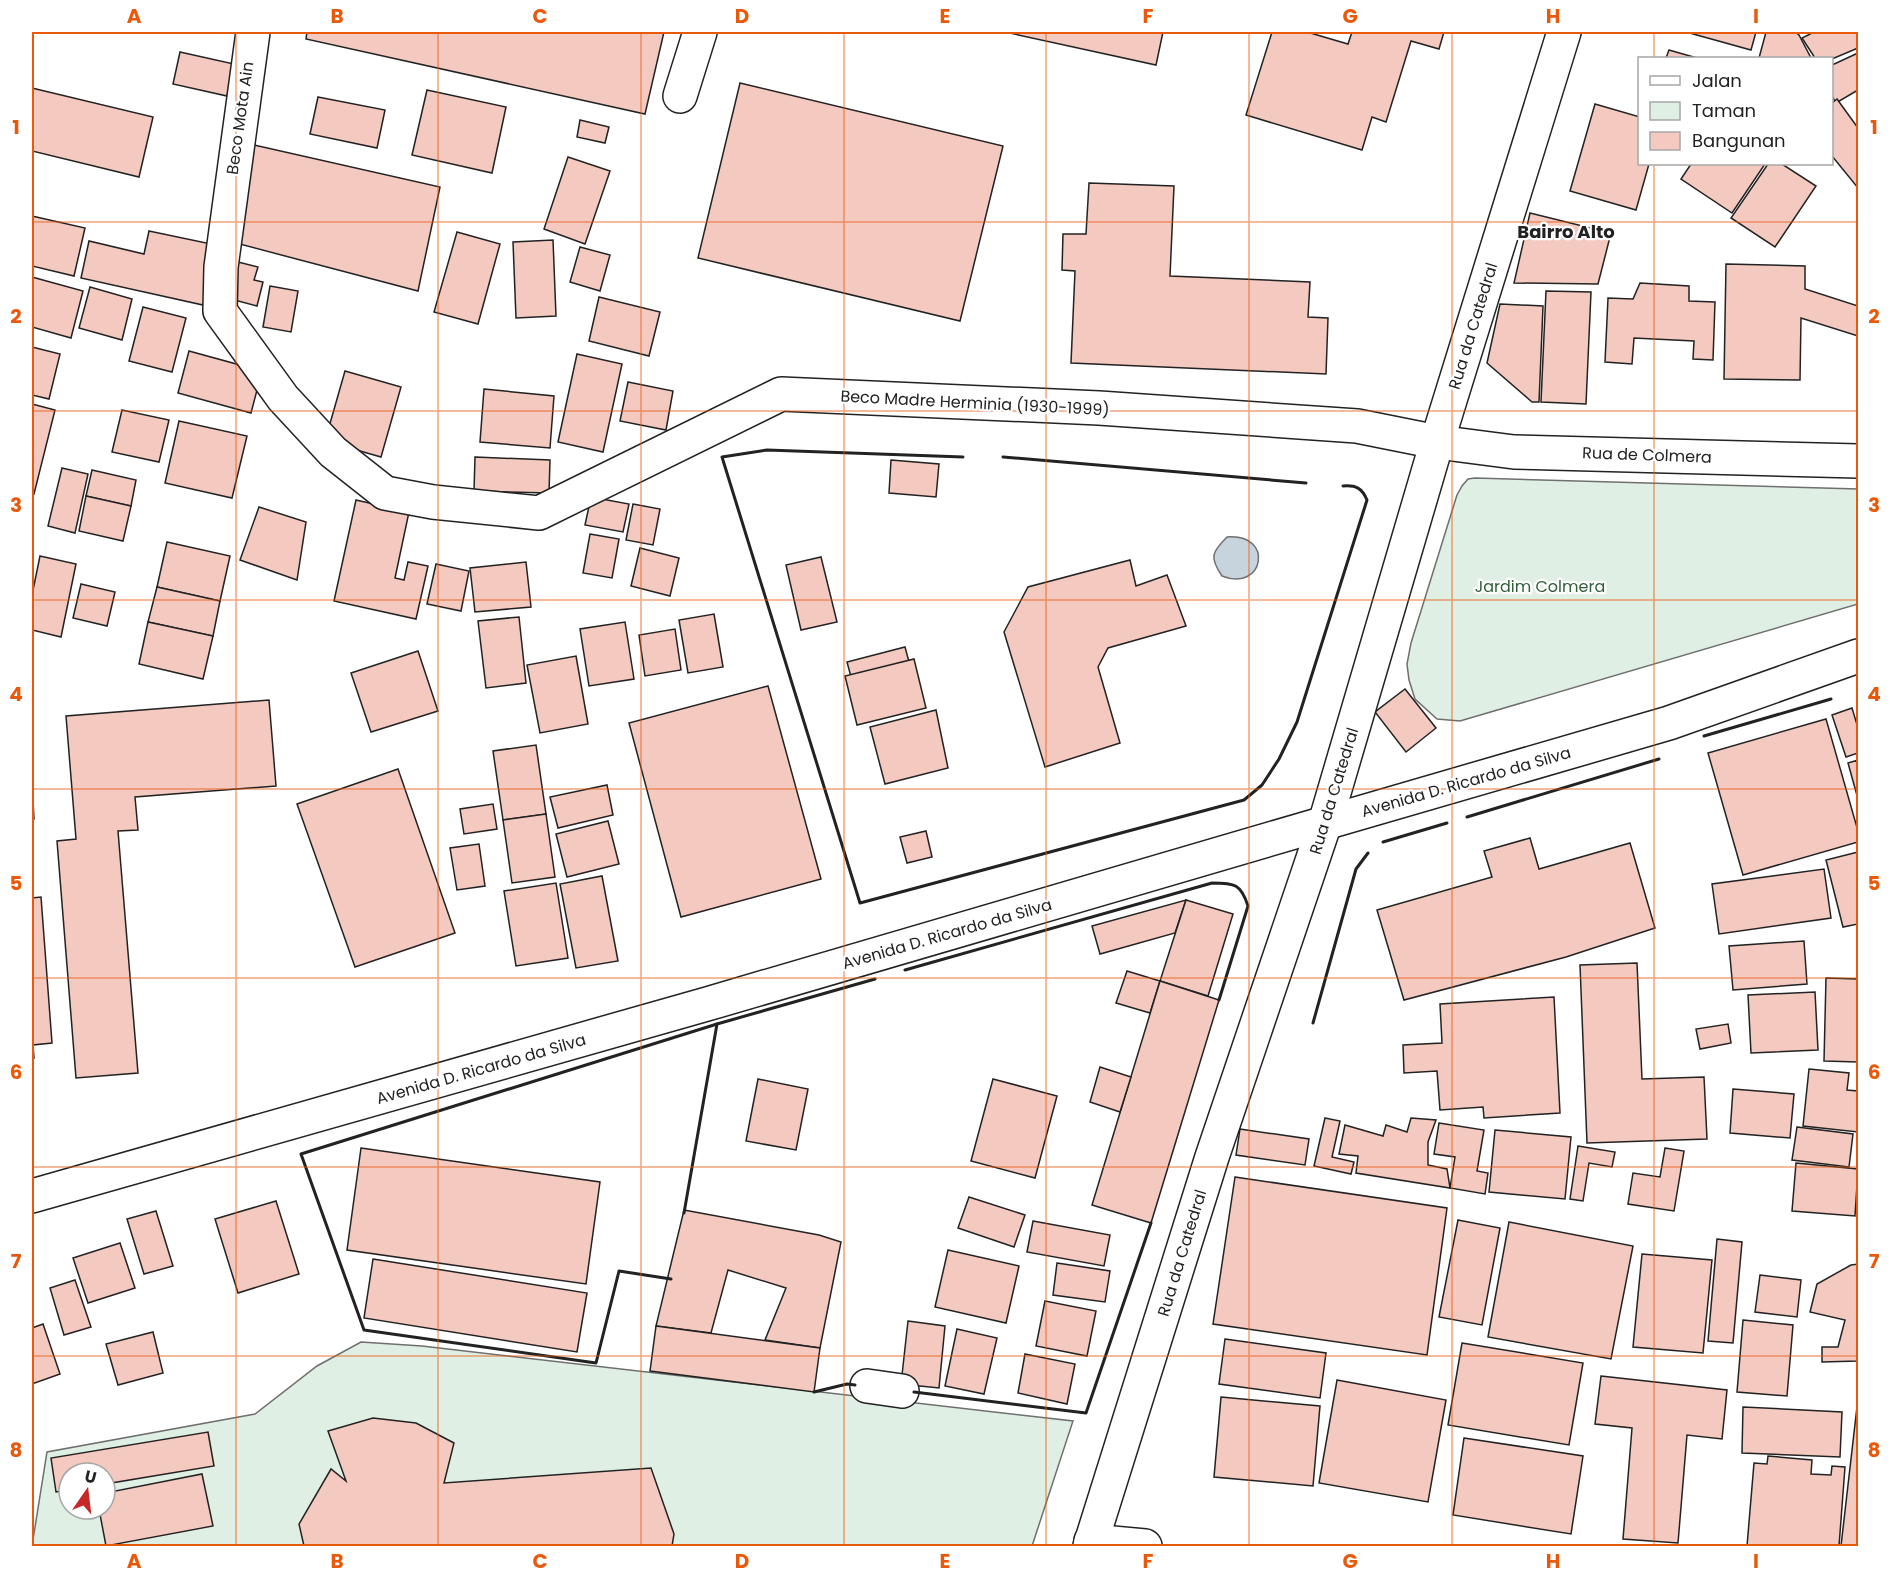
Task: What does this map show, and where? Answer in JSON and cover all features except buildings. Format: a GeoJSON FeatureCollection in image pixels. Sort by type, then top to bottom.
{"type":"FeatureCollection","features":[{"type":"Feature","properties":{"kind":"main road","name":"Beco Mota Ain"},"geometry":{"type":"LineString","coordinates":[[253,32],[228,205],[221,267],[220,311],[283,398],[333,452],[385,493],[433,502],[539,513]]}},
{"type":"Feature","properties":{"kind":"main road"},"geometry":{"type":"LineString","coordinates":[[680,96],[700,32]]}},
{"type":"Feature","properties":{"kind":"main road","name":"Rua da Catedral"},"geometry":{"type":"LineString","coordinates":[[1090,1544],[1212,1157],[1325,824],[1437,442],[1564,32]]}},
{"type":"Feature","properties":{"kind":"main road","name":"Beco Madre Herminia (1930-1999)"},"geometry":{"type":"LineString","coordinates":[[539,513],[781,394],[1099,408],[1335,424],[1357,426],[1437,442]]}},
{"type":"Feature","properties":{"kind":"main road","name":"Rua de Colmera"},"geometry":{"type":"LineString","coordinates":[[1437,442],[1514,452],[1858,461]]}},
{"type":"Feature","properties":{"kind":"main road","name":"Avenida D. Ricardo da Silva"},"geometry":{"type":"LineString","coordinates":[[32,1196],[730,998],[1670,723],[1858,656]]}},
{"type":"Feature","properties":{"kind":"main road"},"geometry":{"type":"LineString","coordinates":[[867,1386],[902,1390]]}},
{"type":"Feature","properties":{"kind":"main road"},"geometry":{"type":"LineString","coordinates":[[1090,1544],[1145,1546]]}},
{"type":"Feature","properties":{"kind":"green space","name":"Jardim Colmera"},"geometry":{"type":"Polygon","coordinates":[[[1468,479],[1858,489],[1858,604],[1460,721],[1437,719],[1415,699],[1407,664],[1411,643],[1457,495],[1468,479]]]}},
{"type":"Feature","properties":{"kind":"green space"},"geometry":{"type":"Polygon","coordinates":[[[361,1342],[422,1346],[1073,1421],[1032,1546],[32,1546],[47,1452],[255,1414],[317,1366],[361,1342]]]}},
{"type":"Feature","properties":{"kind":"shaded area"},"geometry":{"type":"Polygon","coordinates":[[[1227,537],[1242,538],[1252,544],[1258,552],[1255,570],[1247,577],[1236,579],[1222,576],[1215,564],[1215,551],[1227,537]]]}},
{"type":"Feature","properties":{"kind":"wall"},"geometry":{"type":"LineString","coordinates":[[963,457],[767,450],[722,457],[860,903],[1244,800],[1262,785],[1279,759],[1297,722],[1367,500],[1358,488],[1343,486]]}},
{"type":"Feature","properties":{"kind":"wall"},"geometry":{"type":"LineString","coordinates":[[1003,457],[1306,483]]}},
{"type":"Feature","properties":{"kind":"wall"},"geometry":{"type":"LineString","coordinates":[[1704,736],[1831,699]]}},
{"type":"Feature","properties":{"kind":"wall"},"geometry":{"type":"LineString","coordinates":[[1467,817],[1659,759]]}},
{"type":"Feature","properties":{"kind":"wall"},"geometry":{"type":"LineString","coordinates":[[1383,842],[1447,823]]}},
{"type":"Feature","properties":{"kind":"wall"},"geometry":{"type":"LineString","coordinates":[[1313,1023],[1356,869],[1368,853]]}},
{"type":"Feature","properties":{"kind":"wall"},"geometry":{"type":"LineString","coordinates":[[905,970],[1212,883],[1232,884],[1243,893],[1248,906],[1219,1000]]}},
{"type":"Feature","properties":{"kind":"wall"},"geometry":{"type":"LineString","coordinates":[[671,1279],[619,1271],[596,1363],[364,1330],[301,1154],[717,1024],[875,979]]}},
{"type":"Feature","properties":{"kind":"wall"},"geometry":{"type":"LineString","coordinates":[[684,1213],[717,1024]]}},
{"type":"Feature","properties":{"kind":"wall"},"geometry":{"type":"LineString","coordinates":[[914,1392],[1086,1413],[1151,1223]]}},
{"type":"Feature","properties":{"kind":"wall"},"geometry":{"type":"LineString","coordinates":[[814,1392],[847,1384],[855,1385]]}},
{"type":"Feature","properties":{"kind":"district","name":"Bairro Alto"},"geometry":{"type":"Point","coordinates":[1566,231]}}]}
